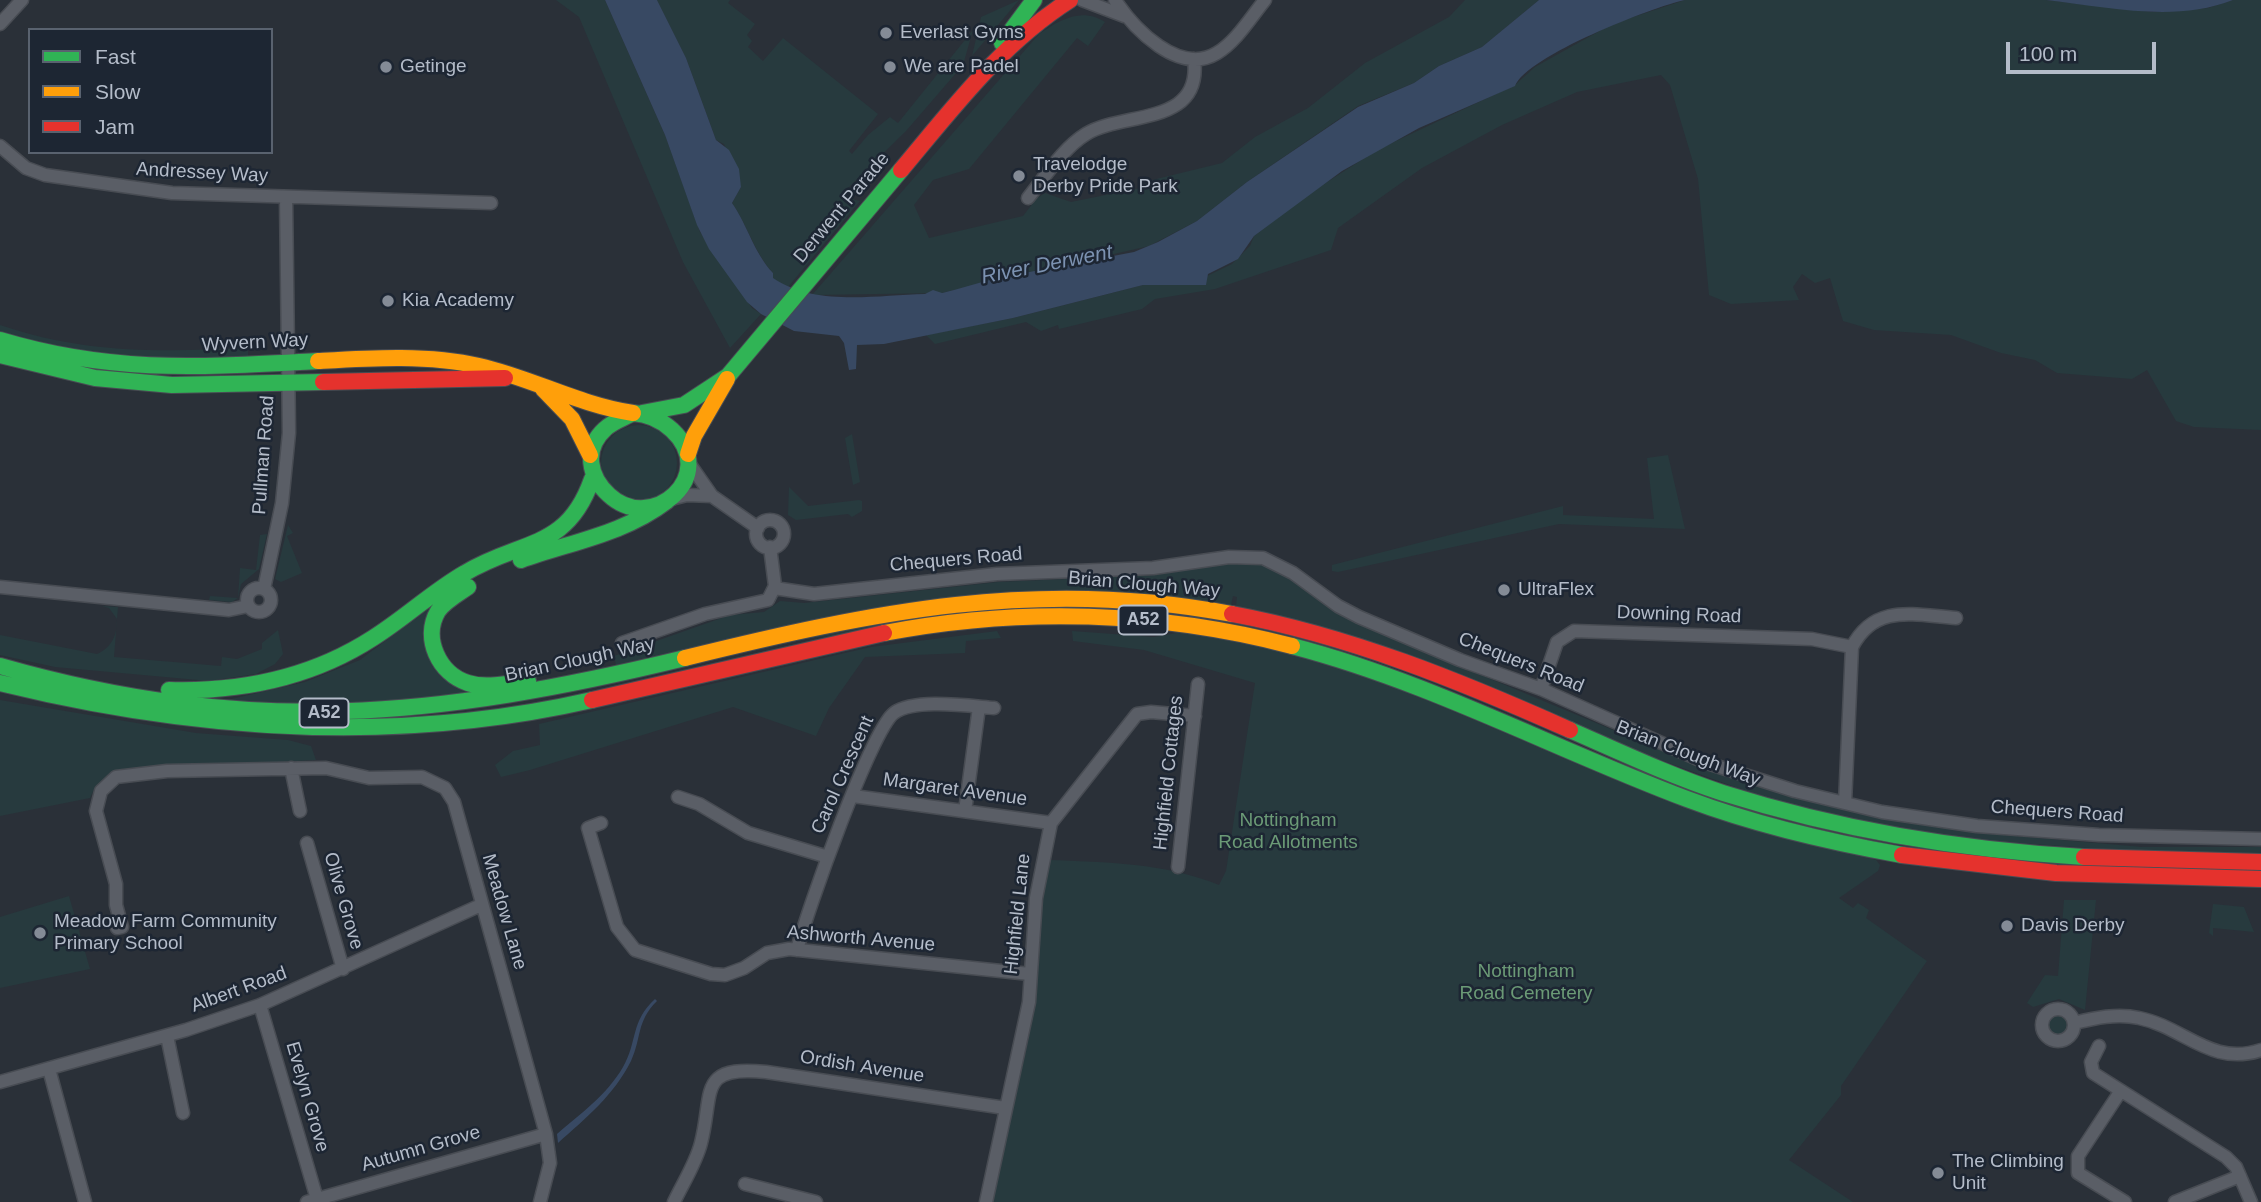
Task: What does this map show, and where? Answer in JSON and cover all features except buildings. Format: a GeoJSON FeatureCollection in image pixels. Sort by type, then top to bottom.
{"type":"FeatureCollection","features":[{"type":"Feature","properties":{"kind":"main road","name":"Derwent Parade"},"geometry":{"type":"LineString","coordinates":[[688,458],[694,436],[721,394],[730,374],[988,66],[1034,0]]}},
{"type":"Feature","properties":{"kind":"main road","name":"Derwent Parade"},"geometry":{"type":"LineString","coordinates":[[988,66],[1034,23],[1070,0]]}},
{"type":"Feature","properties":{"kind":"main road","name":"Wyvern Way"},"geometry":{"type":"LineString","coordinates":[[0,340],[21,348],[143,368],[375,358],[473,364],[599,409],[637,413]]}},
{"type":"Feature","properties":{"kind":"main road","name":"Wyvern Way"},"geometry":{"type":"LineString","coordinates":[[0,355],[64,373],[133,383],[222,386],[514,378]]}},
{"type":"Feature","properties":{"kind":"main road","name":"Derwent Parade"},"geometry":{"type":"LineString","coordinates":[[637,413],[684,405],[730,374]]}},
{"type":"Feature","properties":{"kind":"main road","name":"Wyvern Way"},"geometry":{"type":"LineString","coordinates":[[542,388],[572,419],[590,454]]}},
{"type":"Feature","properties":{"kind":"main road"},"geometry":{"type":"LineString","coordinates":[[45,678],[130,687],[221,691],[293,678],[365,644],[468,570],[564,526],[582,506],[592,479],[590,454],[606,429],[637,413],[670,429],[688,458],[682,485],[669,500],[656,512],[629,525],[539,553],[481,579],[446,603],[438,613],[432,630],[439,661],[452,676],[468,683],[506,683],[628,671]]}},
{"type":"Feature","properties":{"kind":"main road"},"geometry":{"type":"LineString","coordinates":[[592,479],[610,497],[624,504],[641,508],[669,500]]}},
{"type":"Feature","properties":{"kind":"main road","name":"Brian Clough Way"},"geometry":{"type":"LineString","coordinates":[[0,666],[143,699],[198,706],[337,713],[471,703],[628,671],[822,625],[942,606],[1055,598],[1167,605],[1264,620],[1383,653],[1474,688],[1669,773],[1753,802],[1829,823],[1907,839],[1997,850],[2124,859],[2261,862]]}},
{"type":"Feature","properties":{"kind":"main road","name":"Brian Clough Way"},"geometry":{"type":"LineString","coordinates":[[0,683],[104,709],[172,720],[281,729],[431,726],[586,701],[884,631],[997,618],[1129,618],[1253,636],[1367,667],[1721,811],[1854,847],[1962,864],[2046,872],[2261,880]]}},
{"type":"Feature","properties":{"kind":"main road"},"geometry":{"type":"LineString","coordinates":[[0,698],[104,709]]}},
{"type":"Feature","properties":{"kind":"street"},"geometry":{"type":"LineString","coordinates":[[0,23],[22,0]]}},
{"type":"Feature","properties":{"kind":"street"},"geometry":{"type":"LineString","coordinates":[[1082,0],[1126,17]]}},
{"type":"Feature","properties":{"kind":"street"},"geometry":{"type":"LineString","coordinates":[[1115,0],[1126,17],[1169,52],[1194,59],[1212,56],[1224,48],[1265,0]]}},
{"type":"Feature","properties":{"kind":"street"},"geometry":{"type":"LineString","coordinates":[[1028,198],[1072,146],[1087,133],[1159,114],[1176,104],[1193,84],[1194,59]]}},
{"type":"Feature","properties":{"kind":"street","name":"Andressey Way"},"geometry":{"type":"LineString","coordinates":[[0,146],[26,168],[95,184],[173,194],[491,203]]}},
{"type":"Feature","properties":{"kind":"street","name":"Andressey Way"},"geometry":{"type":"LineString","coordinates":[[286,197],[287,363]]}},
{"type":"Feature","properties":{"kind":"street","name":"Pullman Road"},"geometry":{"type":"LineString","coordinates":[[264,589],[282,502],[289,433],[287,363]]}},
{"type":"Feature","properties":{"kind":"street"},"geometry":{"type":"LineString","coordinates":[[688,458],[712,496],[758,528]]}},
{"type":"Feature","properties":{"kind":"street"},"geometry":{"type":"LineString","coordinates":[[669,500],[687,495],[712,496]]}},
{"type":"Feature","properties":{"kind":"street"},"geometry":{"type":"LineString","coordinates":[[767,520],[781,525],[782,540],[770,547],[758,541],[758,528],[767,520]]}},
{"type":"Feature","properties":{"kind":"street"},"geometry":{"type":"LineString","coordinates":[[622,643],[716,610],[763,603],[770,598],[774,589],[770,547]]}},
{"type":"Feature","properties":{"kind":"street","name":"Chequers Road"},"geometry":{"type":"LineString","coordinates":[[774,589],[814,594],[1008,574],[1161,568],[1229,556],[1263,558],[1274,562],[1348,612],[1460,660],[1541,689],[1704,762],[1845,803],[1923,819],[2011,830],[2137,837],[2261,839]]}},
{"type":"Feature","properties":{"kind":"street"},"geometry":{"type":"LineString","coordinates":[[0,587],[229,610],[248,606],[256,612],[268,609],[271,598],[264,589],[250,592],[248,606]]}},
{"type":"Feature","properties":{"kind":"street"},"geometry":{"type":"LineString","coordinates":[[1845,803],[1852,647],[1861,630],[1876,620],[1898,613],[1956,618]]}},
{"type":"Feature","properties":{"kind":"street","name":"Downing Road"},"geometry":{"type":"LineString","coordinates":[[1541,689],[1557,642],[1574,631],[1812,639],[1852,647]]}},
{"type":"Feature","properties":{"kind":"street","name":"Highfield Cottages"},"geometry":{"type":"LineString","coordinates":[[1178,867],[1198,684]]}},
{"type":"Feature","properties":{"kind":"street","name":"Carol Crescent"},"geometry":{"type":"LineString","coordinates":[[797,950],[828,857],[881,730],[896,712],[916,705],[994,708]]}},
{"type":"Feature","properties":{"kind":"street"},"geometry":{"type":"LineString","coordinates":[[965,811],[979,707]]}},
{"type":"Feature","properties":{"kind":"street","name":"Highfield Lane"},"geometry":{"type":"LineString","coordinates":[[986,1202],[1025,1024],[1037,889],[1051,823],[1139,712],[1195,716]]}},
{"type":"Feature","properties":{"kind":"street"},"geometry":{"type":"LineString","coordinates":[[290,768],[300,811]]}},
{"type":"Feature","properties":{"kind":"street","name":"Meadow Lane"},"geometry":{"type":"LineString","coordinates":[[117,928],[122,927],[116,905],[116,884],[96,811],[104,787],[116,777],[326,768],[369,778],[412,776],[431,780],[445,788],[454,803],[546,1134],[550,1163],[540,1202]]}},
{"type":"Feature","properties":{"kind":"street","name":"Margaret Avenue"},"geometry":{"type":"LineString","coordinates":[[853,796],[1051,823]]}},
{"type":"Feature","properties":{"kind":"street"},"geometry":{"type":"LineString","coordinates":[[678,797],[699,804],[748,833],[828,857]]}},
{"type":"Feature","properties":{"kind":"street","name":"Ashworth Avenue"},"geometry":{"type":"LineString","coordinates":[[601,823],[588,828],[617,927],[635,950],[725,975],[744,968],[772,951],[797,950],[1030,974]]}},
{"type":"Feature","properties":{"kind":"street","name":"Olive Grove"},"geometry":{"type":"LineString","coordinates":[[307,843],[343,969]]}},
{"type":"Feature","properties":{"kind":"street","name":"Albert Road"},"geometry":{"type":"LineString","coordinates":[[0,1082],[167,1036],[260,1005],[481,905]]}},
{"type":"Feature","properties":{"kind":"street","name":"Evelyn Grove"},"geometry":{"type":"LineString","coordinates":[[260,1005],[312,1200]]}},
{"type":"Feature","properties":{"kind":"street"},"geometry":{"type":"LineString","coordinates":[[2074,1023],[2098,1018],[2135,1017],[2234,1056],[2261,1050]]}},
{"type":"Feature","properties":{"kind":"street"},"geometry":{"type":"LineString","coordinates":[[167,1036],[183,1113]]}},
{"type":"Feature","properties":{"kind":"street"},"geometry":{"type":"LineString","coordinates":[[2099,1046],[2091,1068],[2097,1077],[2226,1157],[2240,1176],[2251,1202]]}},
{"type":"Feature","properties":{"kind":"street"},"geometry":{"type":"LineString","coordinates":[[49,1069],[85,1202]]}},
{"type":"Feature","properties":{"kind":"street","name":"Ordish Avenue"},"geometry":{"type":"LineString","coordinates":[[674,1202],[699,1150],[710,1091],[716,1080],[727,1071],[740,1069],[1005,1108]]}},
{"type":"Feature","properties":{"kind":"street"},"geometry":{"type":"LineString","coordinates":[[2120,1092],[2078,1156],[2077,1164],[2078,1173],[2125,1202]]}},
{"type":"Feature","properties":{"kind":"street","name":"Autumn Grove"},"geometry":{"type":"LineString","coordinates":[[312,1200],[546,1134]]}},
{"type":"Feature","properties":{"kind":"street"},"geometry":{"type":"LineString","coordinates":[[2175,1202],[2240,1176]]}},
{"type":"Feature","properties":{"kind":"street"},"geometry":{"type":"LineString","coordinates":[[745,1184],[816,1202]]}},
{"type":"Feature","properties":{"kind":"green space"},"geometry":{"type":"Polygon","coordinates":[[[556,0],[605,0],[665,135],[700,232],[752,308],[761,314],[730,348],[683,262],[579,17],[556,0]]]}},
{"type":"Feature","properties":{"kind":"green space"},"geometry":{"type":"Polygon","coordinates":[[[657,0],[730,0],[728,3],[755,24],[747,35],[752,41],[748,47],[763,61],[783,38],[878,114],[849,151],[852,154],[868,135],[890,117],[898,123],[973,30],[963,65],[906,131],[843,193],[847,198],[860,201],[788,287],[773,279],[773,273],[732,203],[741,187],[724,144],[716,140],[686,58],[657,0]]]}},
{"type":"Feature","properties":{"kind":"green space"},"geometry":{"type":"Polygon","coordinates":[[[1019,0],[972,56],[981,17],[1019,0]]]}},
{"type":"Feature","properties":{"kind":"green space"},"geometry":{"type":"Polygon","coordinates":[[[1465,0],[1539,0],[1482,47],[1439,66],[1414,83],[1358,106],[1247,182],[1197,221],[1149,246],[942,293],[812,295],[1039,34],[1063,20],[1088,16],[1105,22],[1088,46],[1077,38],[969,169],[933,180],[914,205],[929,238],[1023,216],[1037,198],[1045,193],[1071,202],[1145,187],[1144,182],[1222,163],[1255,137],[1308,108],[1365,63],[1449,17],[1465,0]]]}},
{"type":"Feature","properties":{"kind":"green space"},"geometry":{"type":"Polygon","coordinates":[[[1685,0],[2046,0],[2153,12],[2208,8],[2233,0],[2261,0],[2261,430],[2194,427],[2176,421],[2147,370],[2132,379],[2057,373],[2035,360],[2001,353],[1951,335],[1874,330],[1843,321],[1830,278],[1815,283],[1802,274],[1793,287],[1799,300],[1731,304],[1709,295],[1698,179],[1670,85],[1661,75],[1577,92],[1502,125],[1422,168],[1338,228],[1331,250],[1215,289],[1155,299],[1142,309],[1059,329],[1058,325],[1041,331],[1026,322],[935,344],[926,335],[1013,318],[1143,285],[1207,276],[1232,264],[1250,246],[1254,236],[1307,195],[1377,150],[1515,85],[1535,67],[1612,24],[1685,0]]]}},
{"type":"Feature","properties":{"kind":"green space"},"geometry":{"type":"Polygon","coordinates":[[[0,325],[93,346],[153,350],[248,348],[248,356],[183,359],[93,354],[0,333],[0,325]]]}},
{"type":"Feature","properties":{"kind":"green space"},"geometry":{"type":"Polygon","coordinates":[[[639,425],[654,428],[666,436],[674,448],[677,463],[674,478],[666,490],[654,498],[639,501],[624,498],[612,490],[604,478],[601,463],[604,448],[612,436],[624,428],[639,425]]]}},
{"type":"Feature","properties":{"kind":"green space"},"geometry":{"type":"Polygon","coordinates":[[[852,434],[860,482],[853,485],[845,438],[852,434]]]}},
{"type":"Feature","properties":{"kind":"green space"},"geometry":{"type":"Polygon","coordinates":[[[1668,455],[1685,529],[1559,524],[1338,572],[1332,571],[1332,565],[1563,506],[1563,515],[1654,519],[1647,458],[1668,455]]]}},
{"type":"Feature","properties":{"kind":"green space"},"geometry":{"type":"Polygon","coordinates":[[[789,487],[808,506],[859,500],[862,501],[862,511],[852,517],[848,514],[796,520],[788,515],[789,487]]]}},
{"type":"Feature","properties":{"kind":"green space"},"geometry":{"type":"Polygon","coordinates":[[[288,525],[293,533],[287,536],[302,573],[281,582],[275,579],[288,525]]]}},
{"type":"Feature","properties":{"kind":"green space"},"geometry":{"type":"Polygon","coordinates":[[[267,534],[259,569],[241,584],[238,598],[240,568],[256,570],[260,535],[267,534]]]}},
{"type":"Feature","properties":{"kind":"green space"},"geometry":{"type":"Polygon","coordinates":[[[1232,562],[1255,562],[1462,667],[1685,760],[1884,817],[1993,834],[2142,847],[2261,847],[2261,854],[2146,852],[1989,841],[1861,823],[1757,795],[1236,606],[1237,597],[1233,596],[1231,605],[693,647],[616,665],[614,656],[730,615],[764,612],[780,601],[804,603],[998,582],[1156,575],[1232,562]]]}},
{"type":"Feature","properties":{"kind":"green space"},"geometry":{"type":"Polygon","coordinates":[[[210,596],[238,598],[232,602],[209,600],[210,596]]]}},
{"type":"Feature","properties":{"kind":"green space"},"geometry":{"type":"Polygon","coordinates":[[[435,603],[425,623],[471,695],[349,704],[227,700],[305,682],[360,660],[435,603]]]}},
{"type":"Feature","properties":{"kind":"green space"},"geometry":{"type":"Polygon","coordinates":[[[102,606],[118,607],[117,620],[109,608],[102,606]]]}},
{"type":"Feature","properties":{"kind":"green space"},"geometry":{"type":"Polygon","coordinates":[[[116,629],[114,657],[221,666],[222,657],[237,659],[262,649],[262,643],[278,630],[283,654],[275,664],[256,674],[209,681],[55,667],[0,655],[0,635],[97,654],[110,644],[116,629]]]}},
{"type":"Feature","properties":{"kind":"green space"},"geometry":{"type":"Polygon","coordinates":[[[997,631],[1001,638],[966,641],[965,653],[865,657],[829,708],[816,736],[733,707],[530,770],[501,777],[495,765],[513,751],[540,745],[539,724],[871,647],[997,631]]]}},
{"type":"Feature","properties":{"kind":"green space","name":"Nottingham Road Cemetery"},"geometry":{"type":"Polygon","coordinates":[[[1072,631],[1154,637],[1182,632],[1301,654],[1876,860],[1880,865],[1878,871],[1839,898],[1853,908],[1858,903],[1869,910],[1866,918],[1927,961],[1841,1086],[1841,1095],[1789,1160],[1853,1202],[992,1202],[1029,1036],[1040,903],[1048,860],[1156,868],[1219,885],[1226,871],[1255,683],[1144,650],[1073,641],[1072,631]]]}},
{"type":"Feature","properties":{"kind":"green space"},"geometry":{"type":"Polygon","coordinates":[[[0,700],[196,733],[288,740],[311,746],[316,760],[113,771],[95,787],[90,798],[0,816],[0,700]]]}},
{"type":"Feature","properties":{"kind":"green space"},"geometry":{"type":"Polygon","coordinates":[[[69,896],[90,969],[0,988],[0,917],[69,896]]]}},
{"type":"Feature","properties":{"kind":"green space"},"geometry":{"type":"Polygon","coordinates":[[[2064,900],[2096,900],[2085,1010],[2059,999],[2033,1007],[2027,1003],[2045,975],[2058,976],[2064,900]]]}},
{"type":"Feature","properties":{"kind":"green space"},"geometry":{"type":"Polygon","coordinates":[[[2213,904],[2244,907],[2254,932],[2213,928],[2213,936],[2209,933],[2213,904]]]}},
{"type":"Feature","properties":{"kind":"green space"},"geometry":{"type":"Polygon","coordinates":[[[2058,1015],[2065,1018],[2068,1025],[2065,1032],[2058,1035],[2051,1032],[2048,1025],[2051,1018],[2058,1015]]]}},
{"type":"Feature","properties":{"kind":"water"},"geometry":{"type":"Polygon","coordinates":[[[605,0],[657,0],[686,58],[716,140],[729,150],[739,169],[741,187],[732,203],[761,257],[773,273],[773,278],[808,293],[867,297],[925,294],[933,290],[942,293],[993,279],[1134,252],[1158,242],[1197,221],[1247,182],[1358,107],[1414,83],[1439,66],[1482,47],[1539,0],[1685,0],[1620,22],[1565,47],[1524,74],[1515,86],[1419,128],[1342,171],[1254,236],[1238,259],[1208,274],[1206,285],[1143,285],[1013,318],[884,344],[857,345],[856,369],[849,370],[844,343],[839,336],[794,331],[761,314],[747,302],[709,249],[697,225],[665,135],[605,0]]]}},
{"type":"Feature","properties":{"kind":"water"},"geometry":{"type":"Polygon","coordinates":[[[2046,0],[2233,0],[2211,7],[2165,12],[2046,0]]]}},
{"type":"Feature","properties":{"kind":"water"},"geometry":{"type":"Polygon","coordinates":[[[655,999],[657,1001],[640,1030],[631,1061],[616,1085],[599,1105],[558,1143],[557,1134],[593,1104],[617,1077],[628,1058],[638,1024],[647,1007],[655,999]]]}},
{"type":"Feature","properties":{"kind":"traffic: fast"},"geometry":{"type":"LineString","coordinates":[[1002,43],[1034,0]]}},
{"type":"Feature","properties":{"kind":"traffic: fast"},"geometry":{"type":"LineString","coordinates":[[642,413],[684,405],[728,376],[901,170]]}},
{"type":"Feature","properties":{"kind":"traffic: fast"},"geometry":{"type":"LineString","coordinates":[[0,340],[41,351],[120,363],[196,366],[318,361]]}},
{"type":"Feature","properties":{"kind":"traffic: fast"},"geometry":{"type":"LineString","coordinates":[[0,355],[95,378],[172,385],[323,382]]}},
{"type":"Feature","properties":{"kind":"traffic: fast"},"geometry":{"type":"LineString","coordinates":[[633,413],[654,418],[672,430],[685,447],[688,465],[684,481],[675,494],[660,504],[644,508],[626,506],[609,495],[597,480],[591,463],[591,454],[598,437],[611,424],[633,413]]}},
{"type":"Feature","properties":{"kind":"traffic: fast"},"geometry":{"type":"LineString","coordinates":[[169,690],[223,688],[275,680],[300,673],[349,652],[465,573],[556,531],[582,502],[592,479]]}},
{"type":"Feature","properties":{"kind":"traffic: fast"},"geometry":{"type":"LineString","coordinates":[[521,560],[633,522],[667,501]]}},
{"type":"Feature","properties":{"kind":"traffic: fast"},"geometry":{"type":"LineString","coordinates":[[468,587],[438,611],[432,632],[436,654],[449,672],[468,683],[483,686],[528,681]]}},
{"type":"Feature","properties":{"kind":"traffic: fast"},"geometry":{"type":"LineString","coordinates":[[1292,646],[1343,661],[1443,697],[1638,780],[1739,817],[1793,832],[1902,855]]}},
{"type":"Feature","properties":{"kind":"traffic: fast"},"geometry":{"type":"LineString","coordinates":[[0,666],[91,689],[177,703],[261,710],[343,711],[425,706],[509,695],[685,658]]}},
{"type":"Feature","properties":{"kind":"traffic: fast"},"geometry":{"type":"LineString","coordinates":[[0,683],[147,712],[295,726],[370,727],[444,723],[518,714],[592,700]]}},
{"type":"Feature","properties":{"kind":"traffic: fast"},"geometry":{"type":"LineString","coordinates":[[1570,730],[1723,793],[1811,818],[1947,843],[2084,857]]}},
{"type":"Feature","properties":{"kind":"traffic: slow"},"geometry":{"type":"LineString","coordinates":[[318,361],[398,358],[460,362],[499,371],[594,404],[633,413]]}},
{"type":"Feature","properties":{"kind":"traffic: slow"},"geometry":{"type":"LineString","coordinates":[[688,454],[694,436],[727,379]]}},
{"type":"Feature","properties":{"kind":"traffic: slow"},"geometry":{"type":"LineString","coordinates":[[543,389],[572,419],[590,455]]}},
{"type":"Feature","properties":{"kind":"traffic: slow"},"geometry":{"type":"LineString","coordinates":[[685,658],[822,627],[956,605],[1091,599],[1160,603],[1232,614]]}},
{"type":"Feature","properties":{"kind":"traffic: slow"},"geometry":{"type":"LineString","coordinates":[[884,633],[986,619],[1089,617],[1191,626],[1292,646]]}},
{"type":"Feature","properties":{"kind":"traffic: jam"},"geometry":{"type":"LineString","coordinates":[[901,170],[979,78],[1022,36],[1070,0]]}},
{"type":"Feature","properties":{"kind":"traffic: jam"},"geometry":{"type":"LineString","coordinates":[[323,382],[505,378]]}},
{"type":"Feature","properties":{"kind":"traffic: jam"},"geometry":{"type":"LineString","coordinates":[[1232,614],[1276,623],[1362,647],[1487,694],[1570,730]]}},
{"type":"Feature","properties":{"kind":"traffic: jam"},"geometry":{"type":"LineString","coordinates":[[592,700],[884,633]]}},
{"type":"Feature","properties":{"kind":"traffic: jam"},"geometry":{"type":"LineString","coordinates":[[1902,855],[2056,873],[2261,879]]}},
{"type":"Feature","properties":{"kind":"traffic: jam"},"geometry":{"type":"LineString","coordinates":[[2084,857],[2261,862]]}},
{"type":"Feature","properties":{"kind":"place","name":"Everlast Gyms"},"geometry":{"type":"Point","coordinates":[886,33]}},
{"type":"Feature","properties":{"kind":"place","name":"Getinge"},"geometry":{"type":"Point","coordinates":[386,67]}},
{"type":"Feature","properties":{"kind":"place","name":"We are Padel"},"geometry":{"type":"Point","coordinates":[890,67]}},
{"type":"Feature","properties":{"kind":"place","name":"Travelodge Derby Pride Park"},"geometry":{"type":"Point","coordinates":[1019,176]}},
{"type":"Feature","properties":{"kind":"place","name":"Kia Academy"},"geometry":{"type":"Point","coordinates":[388,301]}},
{"type":"Feature","properties":{"kind":"place","name":"UltraFlex"},"geometry":{"type":"Point","coordinates":[1504,590]}},
{"type":"Feature","properties":{"kind":"place","name":"Davis Derby"},"geometry":{"type":"Point","coordinates":[2007,926]}},
{"type":"Feature","properties":{"kind":"place","name":"Meadow Farm Community Primary School"},"geometry":{"type":"Point","coordinates":[40,933]}},
{"type":"Feature","properties":{"kind":"place","name":"The Climbing Unit"},"geometry":{"type":"Point","coordinates":[1938,1173]}},
{"type":"Feature","properties":{"kind":"water label","name":"River Derwent"},"geometry":{"type":"Point","coordinates":[1047,265]}},
{"type":"Feature","properties":{"kind":"park label","name":"Nottingham Road Allotments"},"geometry":{"type":"Point","coordinates":[1288,832]}}]}
